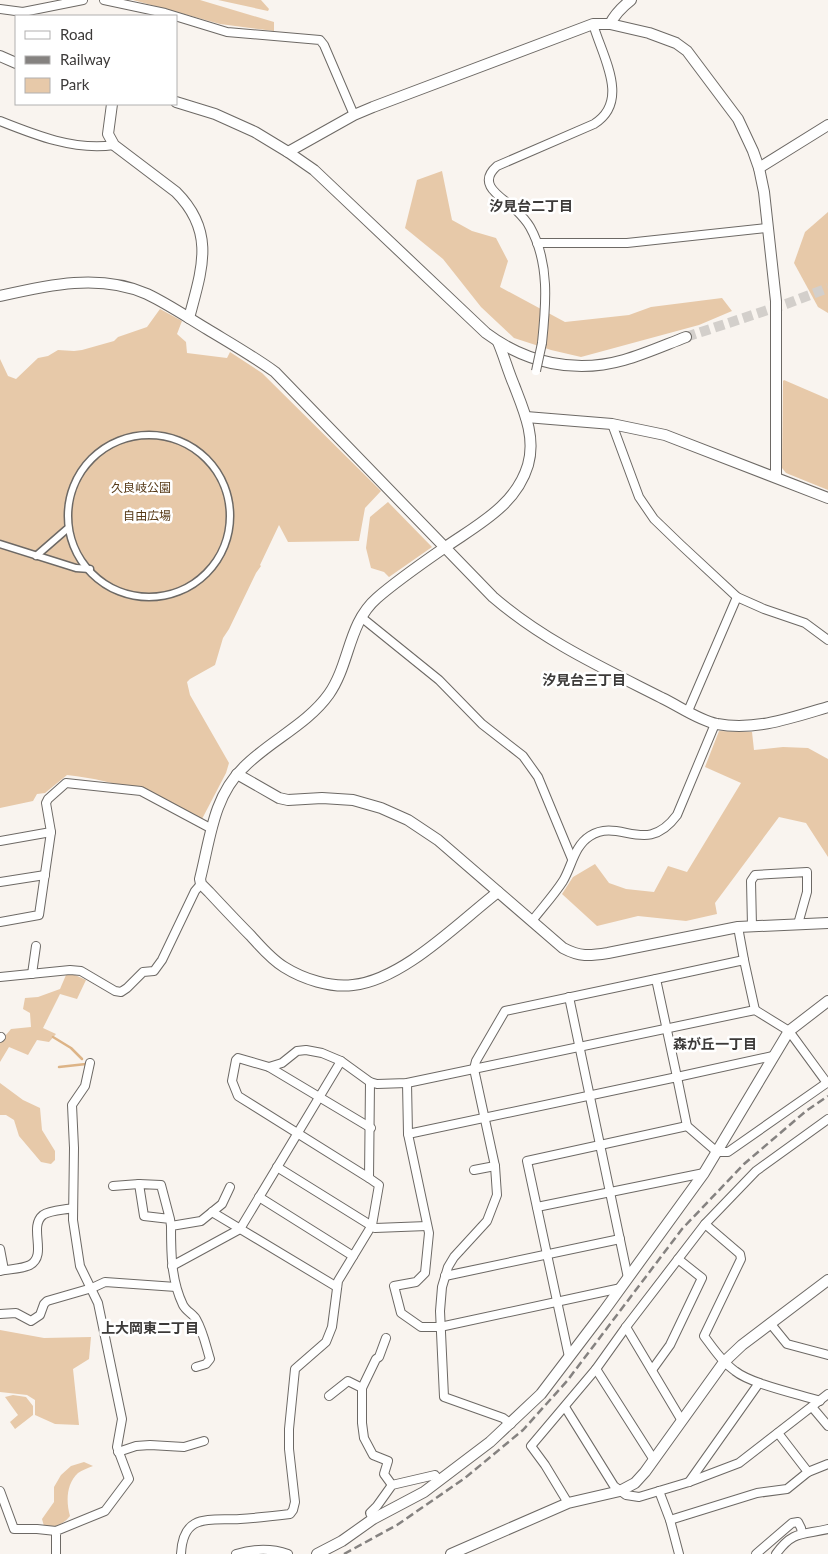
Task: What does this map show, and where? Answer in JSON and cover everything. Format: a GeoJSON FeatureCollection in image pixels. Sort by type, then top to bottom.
{"type":"FeatureCollection","features":[{"type":"Feature","properties":{"kind":"street"},"geometry":{"type":"LineString","coordinates":[[0,9],[28,12],[83,0]]}},
{"type":"Feature","properties":{"kind":"street"},"geometry":{"type":"LineString","coordinates":[[104,0],[172,15]]}},
{"type":"Feature","properties":{"kind":"street"},"geometry":{"type":"LineString","coordinates":[[610,24],[613,17],[631,0]]}},
{"type":"Feature","properties":{"kind":"street"},"geometry":{"type":"LineString","coordinates":[[178,17],[227,32],[320,40],[324,45],[354,115]]}},
{"type":"Feature","properties":{"kind":"street"},"geometry":{"type":"LineString","coordinates":[[536,371],[542,343],[546,306],[544,271],[532,231],[521,215],[493,192],[489,180],[490,175],[497,166],[594,124],[606,112],[613,96],[612,81],[593,24]]}},
{"type":"Feature","properties":{"kind":"street"},"geometry":{"type":"LineString","coordinates":[[288,152],[354,115],[593,24],[610,24],[663,37],[676,43],[687,51],[738,119],[759,168],[768,228],[777,315],[776,476]]}},
{"type":"Feature","properties":{"kind":"street"},"geometry":{"type":"LineString","coordinates":[[0,56],[15,63]]}},
{"type":"Feature","properties":{"kind":"street"},"geometry":{"type":"LineString","coordinates":[[178,103],[232,121],[288,152],[331,184],[486,333],[498,342],[529,357],[556,365],[581,367],[625,360],[686,338]]}},
{"type":"Feature","properties":{"kind":"street"},"geometry":{"type":"LineString","coordinates":[[112,105],[108,134],[114,145],[176,192],[184,200],[197,220],[203,246],[200,273],[188,318]]}},
{"type":"Feature","properties":{"kind":"street"},"geometry":{"type":"LineString","coordinates":[[0,121],[66,144],[84,146],[114,145]]}},
{"type":"Feature","properties":{"kind":"street"},"geometry":{"type":"LineString","coordinates":[[759,168],[828,125]]}},
{"type":"Feature","properties":{"kind":"street"},"geometry":{"type":"LineString","coordinates":[[537,244],[627,243],[768,228]]}},
{"type":"Feature","properties":{"kind":"street"},"geometry":{"type":"LineString","coordinates":[[0,296],[59,283],[112,285],[146,294],[275,372],[493,597],[538,632],[568,650],[715,724],[745,726],[766,724],[828,707]]}},
{"type":"Feature","properties":{"kind":"street"},"geometry":{"type":"LineString","coordinates":[[498,342],[529,427],[531,451],[524,477],[517,489],[501,508],[376,598],[356,627],[344,667],[328,695],[309,714],[237,774],[221,798],[200,879],[202,884],[270,956],[284,967],[315,980],[340,986],[352,986],[369,982],[402,967],[498,892]]}},
{"type":"Feature","properties":{"kind":"street"},"geometry":{"type":"LineString","coordinates":[[526,417],[612,424],[665,435],[776,476],[828,498]]}},
{"type":"Feature","properties":{"kind":"street"},"geometry":{"type":"LineString","coordinates":[[612,424],[633,484],[646,508],[681,545],[737,597],[764,609],[805,623],[828,640]]}},
{"type":"Feature","properties":{"kind":"street"},"geometry":{"type":"LineString","coordinates":[[146,436],[171,439],[188,447],[200,455],[219,477],[226,491],[229,504],[230,531],[228,542],[215,567],[206,577],[193,586],[163,596],[144,597],[123,591],[90,570],[79,554],[67,529],[67,501],[74,478],[88,458],[117,440],[146,436]]}},
{"type":"Feature","properties":{"kind":"street"},"geometry":{"type":"LineString","coordinates":[[36,556],[67,529]]}},
{"type":"Feature","properties":{"kind":"street"},"geometry":{"type":"LineString","coordinates":[[0,544],[76,568],[90,570]]}},
{"type":"Feature","properties":{"kind":"street"},"geometry":{"type":"LineString","coordinates":[[688,711],[737,597]]}},
{"type":"Feature","properties":{"kind":"street"},"geometry":{"type":"LineString","coordinates":[[362,617],[439,680],[482,724],[523,756],[538,777],[572,859]]}},
{"type":"Feature","properties":{"kind":"street"},"geometry":{"type":"LineString","coordinates":[[532,921],[562,883],[578,847],[585,840],[600,832],[610,831],[643,836],[660,832],[669,826],[677,815],[715,724]]}},
{"type":"Feature","properties":{"kind":"street"},"geometry":{"type":"LineString","coordinates":[[237,774],[279,798],[288,800],[322,798],[353,800],[396,814],[438,840],[563,948],[575,954],[588,956],[738,927],[828,923]]}},
{"type":"Feature","properties":{"kind":"street"},"geometry":{"type":"LineString","coordinates":[[0,922],[39,915],[51,832],[46,803],[66,783],[141,791],[212,830]]}},
{"type":"Feature","properties":{"kind":"street"},"geometry":{"type":"LineString","coordinates":[[0,841],[51,832]]}},
{"type":"Feature","properties":{"kind":"street"},"geometry":{"type":"LineString","coordinates":[[752,926],[751,881],[755,875],[807,872],[807,892],[798,924]]}},
{"type":"Feature","properties":{"kind":"street"},"geometry":{"type":"LineString","coordinates":[[0,882],[45,875]]}},
{"type":"Feature","properties":{"kind":"street"},"geometry":{"type":"LineString","coordinates":[[0,977],[80,971],[114,991],[121,992],[143,972],[154,971],[162,960],[195,891],[202,884]]}},
{"type":"Feature","properties":{"kind":"street"},"geometry":{"type":"LineString","coordinates":[[738,927],[755,1010]]}},
{"type":"Feature","properties":{"kind":"street"},"geometry":{"type":"LineString","coordinates":[[32,974],[36,946]]}},
{"type":"Feature","properties":{"kind":"street"},"geometry":{"type":"LineString","coordinates":[[511,1424],[503,1418],[444,1397],[440,1298],[445,1276],[454,1257],[486,1221],[497,1195],[495,1166],[474,1069],[476,1061],[505,1012],[744,960]]}},
{"type":"Feature","properties":{"kind":"street"},"geometry":{"type":"LineString","coordinates":[[269,1067],[282,1063],[297,1051],[306,1050],[322,1053],[341,1061],[370,1082],[377,1084],[407,1083],[579,1046],[666,1028],[755,1010],[789,1031],[828,1082],[728,1152],[717,1152],[687,1126],[666,1028],[656,979]]}},
{"type":"Feature","properties":{"kind":"street"},"geometry":{"type":"LineString","coordinates":[[569,997],[628,1278]]}},
{"type":"Feature","properties":{"kind":"street"},"geometry":{"type":"LineString","coordinates":[[317,1554],[373,1519],[411,1500],[439,1481],[490,1442],[541,1394],[704,1173],[789,1031],[828,1001]]}},
{"type":"Feature","properties":{"kind":"street"},"geometry":{"type":"LineString","coordinates":[[408,1134],[773,1056]]}},
{"type":"Feature","properties":{"kind":"street"},"geometry":{"type":"LineString","coordinates":[[181,1554],[184,1536],[189,1527],[204,1520],[290,1514],[293,1510],[295,1494],[288,1430],[295,1369],[326,1342],[332,1327],[338,1281],[372,1225],[379,1185],[238,1096],[234,1089],[232,1075],[236,1060],[238,1058],[269,1067],[371,1128]]}},
{"type":"Feature","properties":{"kind":"street"},"geometry":{"type":"LineString","coordinates":[[172,1266],[240,1229],[341,1061]]}},
{"type":"Feature","properties":{"kind":"street"},"geometry":{"type":"LineString","coordinates":[[0,1491],[14,1529],[36,1528],[56,1531],[105,1511],[128,1479],[118,1452],[118,1438],[122,1419],[98,1303],[80,1266],[75,1238],[72,1105],[85,1086],[90,1063]]}},
{"type":"Feature","properties":{"kind":"street"},"geometry":{"type":"LineString","coordinates":[[369,1178],[370,1082]]}},
{"type":"Feature","properties":{"kind":"street"},"geometry":{"type":"LineString","coordinates":[[407,1083],[408,1134],[429,1233],[425,1273],[416,1282],[394,1286],[401,1313],[421,1327],[440,1327],[621,1288]]}},
{"type":"Feature","properties":{"kind":"street"},"geometry":{"type":"LineString","coordinates":[[568,1503],[531,1446],[596,1369],[705,1224],[756,1171],[828,1119]]}},
{"type":"Feature","properties":{"kind":"street"},"geometry":{"type":"LineString","coordinates":[[570,1357],[528,1160],[687,1126]]}},
{"type":"Feature","properties":{"kind":"street"},"geometry":{"type":"LineString","coordinates":[[474,1170],[495,1166]]}},
{"type":"Feature","properties":{"kind":"street"},"geometry":{"type":"LineString","coordinates":[[277,1167],[375,1228],[427,1226]]}},
{"type":"Feature","properties":{"kind":"street"},"geometry":{"type":"LineString","coordinates":[[537,1207],[704,1173]]}},
{"type":"Feature","properties":{"kind":"street"},"geometry":{"type":"LineString","coordinates":[[139,1184],[144,1216],[170,1223],[202,1221],[222,1204],[230,1186]]}},
{"type":"Feature","properties":{"kind":"street"},"geometry":{"type":"LineString","coordinates":[[113,1186],[139,1184],[161,1186],[170,1223],[172,1266],[176,1287],[184,1308],[194,1316],[199,1324],[210,1359],[206,1364],[196,1367]]}},
{"type":"Feature","properties":{"kind":"street"},"geometry":{"type":"LineString","coordinates":[[259,1197],[353,1256]]}},
{"type":"Feature","properties":{"kind":"street"},"geometry":{"type":"LineString","coordinates":[[0,1249],[2,1270],[29,1266],[38,1256],[37,1223],[43,1215],[73,1208]]}},
{"type":"Feature","properties":{"kind":"street"},"geometry":{"type":"LineString","coordinates":[[212,1212],[337,1287]]}},
{"type":"Feature","properties":{"kind":"street"},"geometry":{"type":"LineString","coordinates":[[705,1224],[740,1254],[741,1259],[704,1336],[724,1362],[736,1373],[759,1383],[820,1401]]}},
{"type":"Feature","properties":{"kind":"street"},"geometry":{"type":"LineString","coordinates":[[445,1276],[620,1239]]}},
{"type":"Feature","properties":{"kind":"street"},"geometry":{"type":"LineString","coordinates":[[652,1370],[670,1345],[702,1278],[678,1259]]}},
{"type":"Feature","properties":{"kind":"street"},"geometry":{"type":"LineString","coordinates":[[451,1554],[568,1503],[620,1491],[635,1483],[654,1460],[724,1362],[742,1345],[828,1280]]}},
{"type":"Feature","properties":{"kind":"street"},"geometry":{"type":"LineString","coordinates":[[0,1314],[16,1313],[31,1321],[40,1315],[47,1301],[92,1288],[105,1282],[176,1287]]}},
{"type":"Feature","properties":{"kind":"street"},"geometry":{"type":"LineString","coordinates":[[770,1323],[787,1344],[828,1355]]}},
{"type":"Feature","properties":{"kind":"street"},"geometry":{"type":"LineString","coordinates":[[626,1327],[682,1421]]}},
{"type":"Feature","properties":{"kind":"street"},"geometry":{"type":"LineString","coordinates":[[386,1338],[379,1358],[376,1359],[362,1388],[362,1423],[364,1438],[373,1455],[388,1461],[384,1474],[392,1485]]}},
{"type":"Feature","properties":{"kind":"street"},"geometry":{"type":"LineString","coordinates":[[596,1369],[654,1460]]}},
{"type":"Feature","properties":{"kind":"street"},"geometry":{"type":"LineString","coordinates":[[329,1396],[348,1381],[362,1388]]}},
{"type":"Feature","properties":{"kind":"street"},"geometry":{"type":"LineString","coordinates":[[689,1482],[759,1383]]}},
{"type":"Feature","properties":{"kind":"street"},"geometry":{"type":"LineString","coordinates":[[565,1408],[614,1486],[632,1497],[689,1482],[739,1463],[828,1394]]}},
{"type":"Feature","properties":{"kind":"street"},"geometry":{"type":"LineString","coordinates":[[812,1407],[828,1426]]}},
{"type":"Feature","properties":{"kind":"street"},"geometry":{"type":"LineString","coordinates":[[778,1433],[808,1472]]}},
{"type":"Feature","properties":{"kind":"street"},"geometry":{"type":"LineString","coordinates":[[118,1452],[136,1446],[184,1447],[204,1441]]}},
{"type":"Feature","properties":{"kind":"street"},"geometry":{"type":"LineString","coordinates":[[670,1520],[757,1493],[787,1489],[808,1472],[828,1464]]}},
{"type":"Feature","properties":{"kind":"street"},"geometry":{"type":"LineString","coordinates":[[373,1519],[370,1512],[377,1506],[392,1485],[435,1476],[439,1481]]}},
{"type":"Feature","properties":{"kind":"street"},"geometry":{"type":"LineString","coordinates":[[659,1491],[670,1520],[679,1553],[669,1554]]}},
{"type":"Feature","properties":{"kind":"street"},"geometry":{"type":"LineString","coordinates":[[756,1554],[792,1523],[798,1522],[802,1533]]}},
{"type":"Feature","properties":{"kind":"street"},"geometry":{"type":"LineString","coordinates":[[776,1554],[790,1538],[802,1533],[828,1529]]}},
{"type":"Feature","properties":{"kind":"street"},"geometry":{"type":"LineString","coordinates":[[56,1531],[56,1554]]}},
{"type":"Feature","properties":{"kind":"street"},"geometry":{"type":"LineString","coordinates":[[236,1554],[251,1550],[265,1550],[288,1554]]}},
{"type":"Feature","properties":{"kind":"green space"},"geometry":{"type":"Polygon","coordinates":[[[133,0],[200,0],[274,22],[274,31],[220,24],[133,0]]]}},
{"type":"Feature","properties":{"kind":"green space"},"geometry":{"type":"Polygon","coordinates":[[[218,0],[261,0],[269,9],[268,11],[218,0]]]}},
{"type":"Feature","properties":{"kind":"green space"},"geometry":{"type":"Polygon","coordinates":[[[442,171],[452,220],[472,231],[496,238],[508,261],[500,287],[565,322],[629,315],[651,307],[722,298],[732,311],[699,325],[581,357],[514,338],[481,307],[443,259],[405,228],[417,180],[442,171]]]}},
{"type":"Feature","properties":{"kind":"green space"},"geometry":{"type":"Polygon","coordinates":[[[828,212],[828,313],[818,307],[794,263],[805,232],[828,212]]]}},
{"type":"Feature","properties":{"kind":"green space","name":"久良岐公園"},"geometry":{"type":"Polygon","coordinates":[[[160,309],[182,321],[177,334],[186,342],[187,353],[227,358],[230,352],[262,373],[381,491],[365,508],[359,541],[288,542],[279,525],[261,566],[223,638],[215,665],[187,682],[190,695],[229,763],[226,773],[202,819],[168,803],[121,785],[67,775],[45,793],[37,794],[33,801],[0,808],[0,359],[8,376],[16,379],[38,358],[48,356],[58,350],[82,350],[114,341],[118,337],[147,327],[160,309]]]}},
{"type":"Feature","properties":{"kind":"green space"},"geometry":{"type":"Polygon","coordinates":[[[784,380],[828,399],[828,490],[786,473],[782,468],[784,380]]]}},
{"type":"Feature","properties":{"kind":"green space"},"geometry":{"type":"Polygon","coordinates":[[[388,502],[432,547],[389,577],[384,572],[371,568],[366,548],[370,517],[388,502]]]}},
{"type":"Feature","properties":{"kind":"green space"},"geometry":{"type":"Polygon","coordinates":[[[719,731],[752,732],[754,750],[783,747],[808,748],[828,759],[828,857],[806,823],[779,817],[715,903],[717,914],[686,921],[638,916],[597,926],[562,894],[573,877],[595,864],[609,883],[626,889],[654,892],[668,866],[687,872],[741,783],[705,767],[719,731]]]}},
{"type":"Feature","properties":{"kind":"green space"},"geometry":{"type":"Polygon","coordinates":[[[66,975],[75,975],[86,980],[77,999],[60,994],[43,1028],[56,1034],[49,1042],[37,1040],[28,1055],[9,1047],[0,1062],[0,1042],[11,1029],[31,1027],[30,1013],[23,1009],[25,998],[38,997],[60,989],[66,975]]]}},
{"type":"Feature","properties":{"kind":"green space"},"geometry":{"type":"Polygon","coordinates":[[[0,1083],[23,1100],[40,1108],[42,1130],[55,1151],[55,1160],[51,1164],[41,1162],[19,1136],[14,1120],[6,1115],[0,1115],[0,1083]]]}},
{"type":"Feature","properties":{"kind":"green space"},"geometry":{"type":"Polygon","coordinates":[[[0,1330],[44,1338],[91,1337],[89,1359],[73,1369],[79,1425],[55,1424],[35,1415],[35,1400],[27,1395],[0,1392],[0,1330]]]}},
{"type":"Feature","properties":{"kind":"green space"},"geometry":{"type":"Polygon","coordinates":[[[13,1395],[26,1397],[33,1406],[33,1415],[15,1429],[10,1422],[18,1415],[5,1397],[13,1395]]]}},
{"type":"Feature","properties":{"kind":"green space"},"geometry":{"type":"Polygon","coordinates":[[[84,1462],[93,1466],[78,1473],[71,1482],[68,1493],[70,1516],[58,1525],[44,1526],[42,1519],[54,1502],[54,1487],[61,1475],[71,1466],[84,1462]]]}},
{"type":"Feature","properties":{"kind":"waterway"},"geometry":{"type":"LineString","coordinates":[[53,1037],[71,1048],[82,1059]]}},
{"type":"Feature","properties":{"kind":"waterway"},"geometry":{"type":"LineString","coordinates":[[59,1067],[86,1064]]}},
{"type":"Feature","properties":{"kind":"tunnel"},"geometry":{"type":"LineString","coordinates":[[686,337],[828,288]]}},
{"type":"Feature","properties":{"kind":"railway"},"geometry":{"type":"LineString","coordinates":[[344,1554],[397,1525],[465,1478],[523,1430],[567,1381],[682,1229],[744,1164],[806,1111],[828,1096]]}},
{"type":"Feature","properties":{"kind":"district","name":"汐見台二丁目"},"geometry":{"type":"Point","coordinates":[531,205]}},
{"type":"Feature","properties":{"kind":"district","name":"汐見台三丁目"},"geometry":{"type":"Point","coordinates":[584,679]}},
{"type":"Feature","properties":{"kind":"district","name":"森が丘一丁目"},"geometry":{"type":"Point","coordinates":[715,1043]}},
{"type":"Feature","properties":{"kind":"district","name":"上大岡東二丁目"},"geometry":{"type":"Point","coordinates":[150,1327]}},
{"type":"Feature","properties":{"kind":"park label","name":"自由広場"},"geometry":{"type":"Point","coordinates":[147,515]}}]}
